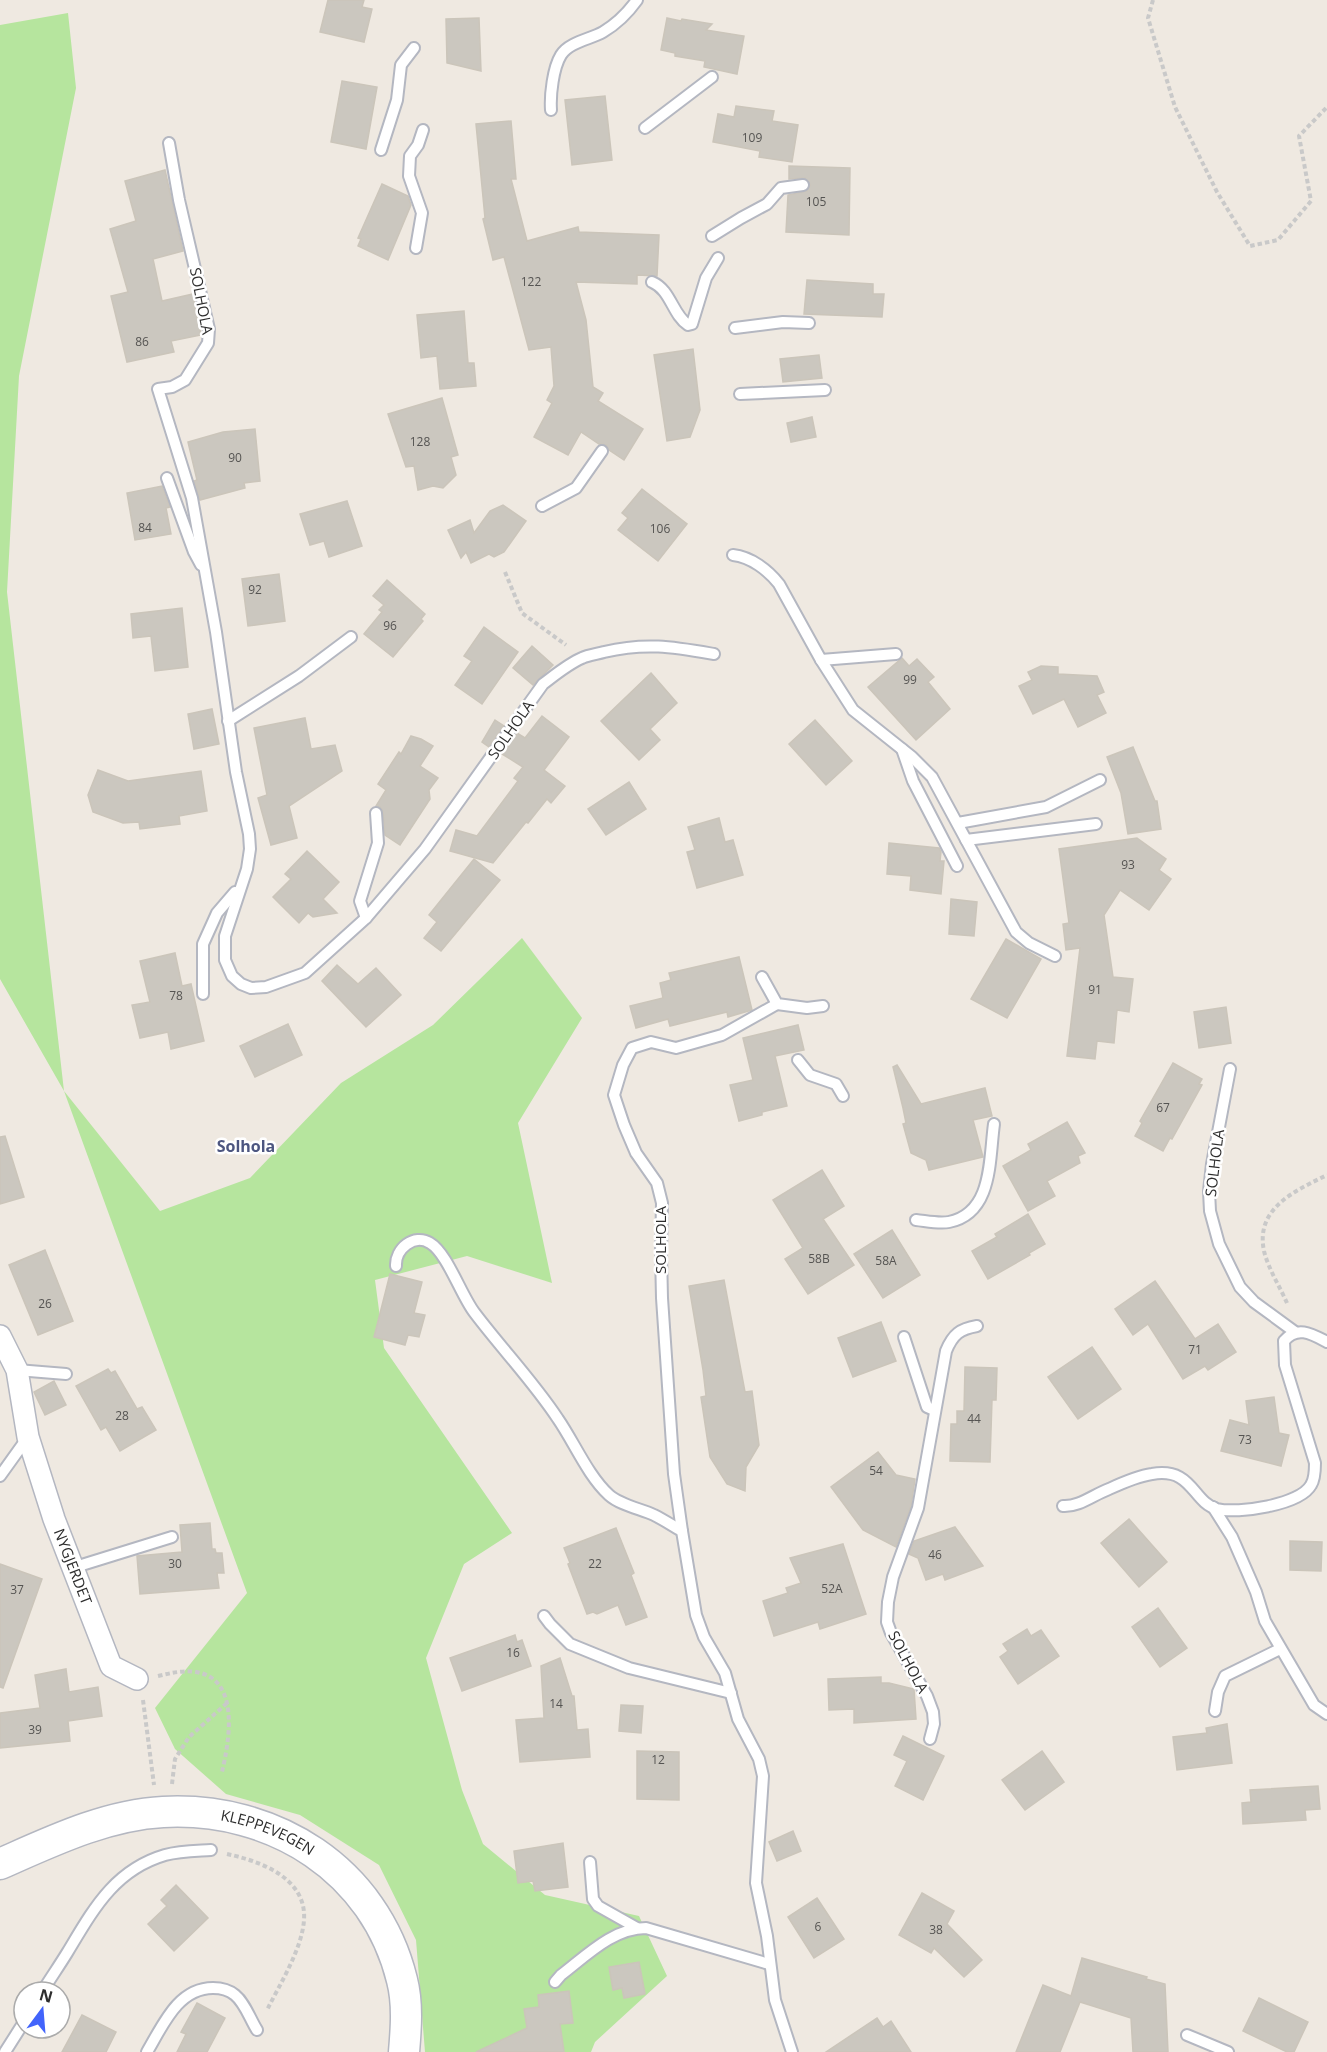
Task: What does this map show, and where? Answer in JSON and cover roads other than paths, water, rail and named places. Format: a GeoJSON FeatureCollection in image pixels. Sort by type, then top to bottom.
{"type":"FeatureCollection","features":[{"type":"Feature","properties":{"kind":"main road","name":"KLEPPEVEGEN"},"geometry":{"type":"LineString","coordinates":[[0,1864],[84,1828],[122,1818],[162,1812],[202,1812],[242,1819],[279,1833],[314,1852],[346,1877],[372,1908],[390,1943],[402,1982],[406,2022],[404,2052]]}},
{"type":"Feature","properties":{"kind":"street","name":"NYGJERDET"},"geometry":{"type":"LineString","coordinates":[[0,1336],[17,1370],[28,1437],[72,1568],[111,1666],[137,1679]]}},
{"type":"Feature","properties":{"kind":"lane"},"geometry":{"type":"LineString","coordinates":[[550,110],[550,89],[562,54],[579,42],[601,34],[625,18],[637,0]]}},
{"type":"Feature","properties":{"kind":"lane"},"geometry":{"type":"LineString","coordinates":[[381,150],[397,100],[401,65],[414,48]]}},
{"type":"Feature","properties":{"kind":"lane"},"geometry":{"type":"LineString","coordinates":[[645,128],[712,76]]}},
{"type":"Feature","properties":{"kind":"lane"},"geometry":{"type":"LineString","coordinates":[[416,248],[422,213],[409,176],[410,156],[418,145],[423,130]]}},
{"type":"Feature","properties":{"kind":"lane","name":"SOLHOLA"},"geometry":{"type":"LineString","coordinates":[[169,142],[179,200],[209,329],[208,343],[185,380],[172,387],[158,389],[192,498],[249,842],[247,869],[225,936],[225,960],[232,976],[241,984],[251,988],[266,987],[305,973],[366,918],[426,849],[543,684],[582,658],[620,648],[643,645],[666,646],[714,654]]}},
{"type":"Feature","properties":{"kind":"lane"},"geometry":{"type":"LineString","coordinates":[[712,236],[767,204],[781,188],[803,184]]}},
{"type":"Feature","properties":{"kind":"lane"},"geometry":{"type":"LineString","coordinates":[[652,282],[665,292],[683,321],[692,324],[705,278],[718,258]]}},
{"type":"Feature","properties":{"kind":"lane"},"geometry":{"type":"LineString","coordinates":[[735,328],[783,322],[809,323]]}},
{"type":"Feature","properties":{"kind":"lane"},"geometry":{"type":"LineString","coordinates":[[740,394],[825,390]]}},
{"type":"Feature","properties":{"kind":"lane"},"geometry":{"type":"LineString","coordinates":[[542,506],[576,488],[602,452]]}},
{"type":"Feature","properties":{"kind":"lane","name":"SOLHOLA"},"geometry":{"type":"LineString","coordinates":[[167,478],[194,552],[205,573]]}},
{"type":"Feature","properties":{"kind":"lane"},"geometry":{"type":"LineString","coordinates":[[733,555],[747,558],[771,574],[853,710],[902,749],[932,777],[1016,932],[1029,943],[1055,956]]}},
{"type":"Feature","properties":{"kind":"lane"},"geometry":{"type":"LineString","coordinates":[[228,721],[299,676],[351,637]]}},
{"type":"Feature","properties":{"kind":"lane"},"geometry":{"type":"LineString","coordinates":[[821,660],[896,654]]}},
{"type":"Feature","properties":{"kind":"lane"},"geometry":{"type":"LineString","coordinates":[[902,749],[913,781],[957,866]]}},
{"type":"Feature","properties":{"kind":"lane"},"geometry":{"type":"LineString","coordinates":[[957,823],[1046,807],[1100,780]]}},
{"type":"Feature","properties":{"kind":"lane"},"geometry":{"type":"LineString","coordinates":[[366,918],[360,901],[378,843],[376,813]]}},
{"type":"Feature","properties":{"kind":"lane"},"geometry":{"type":"LineString","coordinates":[[966,840],[1096,824]]}},
{"type":"Feature","properties":{"kind":"lane","name":"SOLHOLA"},"geometry":{"type":"LineString","coordinates":[[203,994],[203,944],[217,913],[242,882]]}},
{"type":"Feature","properties":{"kind":"lane"},"geometry":{"type":"LineString","coordinates":[[762,977],[777,1004],[807,1008],[822,1006]]}},
{"type":"Feature","properties":{"kind":"lane","name":"SOLHOLA"},"geometry":{"type":"LineString","coordinates":[[777,1004],[722,1035],[676,1048],[651,1042],[632,1048],[623,1065],[614,1095],[636,1153],[657,1182],[663,1203],[662,1298],[674,1474],[682,1531],[696,1615],[704,1637],[725,1673],[738,1719],[759,1759],[763,1776],[756,1883],[775,2000],[792,2052]]}},
{"type":"Feature","properties":{"kind":"lane"},"geometry":{"type":"LineString","coordinates":[[798,1060],[810,1076],[836,1084],[843,1096]]}},
{"type":"Feature","properties":{"kind":"lane","name":"SOLHOLA"},"geometry":{"type":"LineString","coordinates":[[1230,1069],[1212,1164],[1209,1210],[1219,1244],[1240,1287],[1254,1302],[1295,1332],[1304,1332],[1327,1342]]}},
{"type":"Feature","properties":{"kind":"lane"},"geometry":{"type":"LineString","coordinates":[[916,1220],[947,1222],[966,1216],[976,1206],[985,1192],[994,1124]]}},
{"type":"Feature","properties":{"kind":"lane"},"geometry":{"type":"LineString","coordinates":[[396,1266],[398,1253],[411,1241],[429,1242],[438,1250],[472,1310],[557,1417],[596,1480],[610,1496],[656,1516],[682,1531]]}},
{"type":"Feature","properties":{"kind":"lane","name":"SOLHOLA"},"geometry":{"type":"LineString","coordinates":[[930,1739],[934,1724],[933,1712],[927,1696],[902,1654],[887,1622],[888,1602],[893,1577],[918,1508],[946,1351],[956,1332],[977,1326]]}},
{"type":"Feature","properties":{"kind":"lane"},"geometry":{"type":"LineString","coordinates":[[1213,1507],[1237,1509],[1270,1506],[1303,1495],[1311,1485],[1315,1476],[1315,1463],[1285,1365],[1283,1349],[1284,1341],[1295,1332]]}},
{"type":"Feature","properties":{"kind":"lane"},"geometry":{"type":"LineString","coordinates":[[904,1337],[927,1407],[934,1410]]}},
{"type":"Feature","properties":{"kind":"lane"},"geometry":{"type":"LineString","coordinates":[[17,1370],[66,1374]]}},
{"type":"Feature","properties":{"kind":"lane"},"geometry":{"type":"LineString","coordinates":[[0,1476],[28,1437]]}},
{"type":"Feature","properties":{"kind":"lane"},"geometry":{"type":"LineString","coordinates":[[1062,1506],[1071,1507],[1109,1488],[1152,1474],[1168,1473],[1185,1480],[1213,1507],[1232,1537],[1256,1592],[1265,1621],[1280,1649],[1314,1705],[1327,1714]]}},
{"type":"Feature","properties":{"kind":"lane"},"geometry":{"type":"LineString","coordinates":[[72,1568],[172,1537]]}},
{"type":"Feature","properties":{"kind":"lane"},"geometry":{"type":"LineString","coordinates":[[544,1616],[570,1644],[619,1664],[731,1693]]}},
{"type":"Feature","properties":{"kind":"lane"},"geometry":{"type":"LineString","coordinates":[[1215,1711],[1218,1692],[1225,1676],[1280,1649]]}},
{"type":"Feature","properties":{"kind":"lane"},"geometry":{"type":"LineString","coordinates":[[49,1980],[89,1916],[109,1890],[127,1873],[166,1855],[211,1850]]}},
{"type":"Feature","properties":{"kind":"lane"},"geometry":{"type":"LineString","coordinates":[[590,1862],[593,1899],[598,1906],[637,1928]]}},
{"type":"Feature","properties":{"kind":"lane"},"geometry":{"type":"LineString","coordinates":[[555,1982],[608,1940],[624,1931],[637,1928],[646,1928],[769,1964]]}},
{"type":"Feature","properties":{"kind":"lane"},"geometry":{"type":"LineString","coordinates":[[147,2052],[178,2002],[186,1995],[206,1988],[217,1988],[235,1995],[257,2030]]}},
{"type":"Feature","properties":{"kind":"lane"},"geometry":{"type":"LineString","coordinates":[[1186,2035],[1228,2052]]}},
{"type":"Feature","properties":{"kind":"district","name":"Solhola"},"geometry":{"type":"Point","coordinates":[246,1146]}}]}
